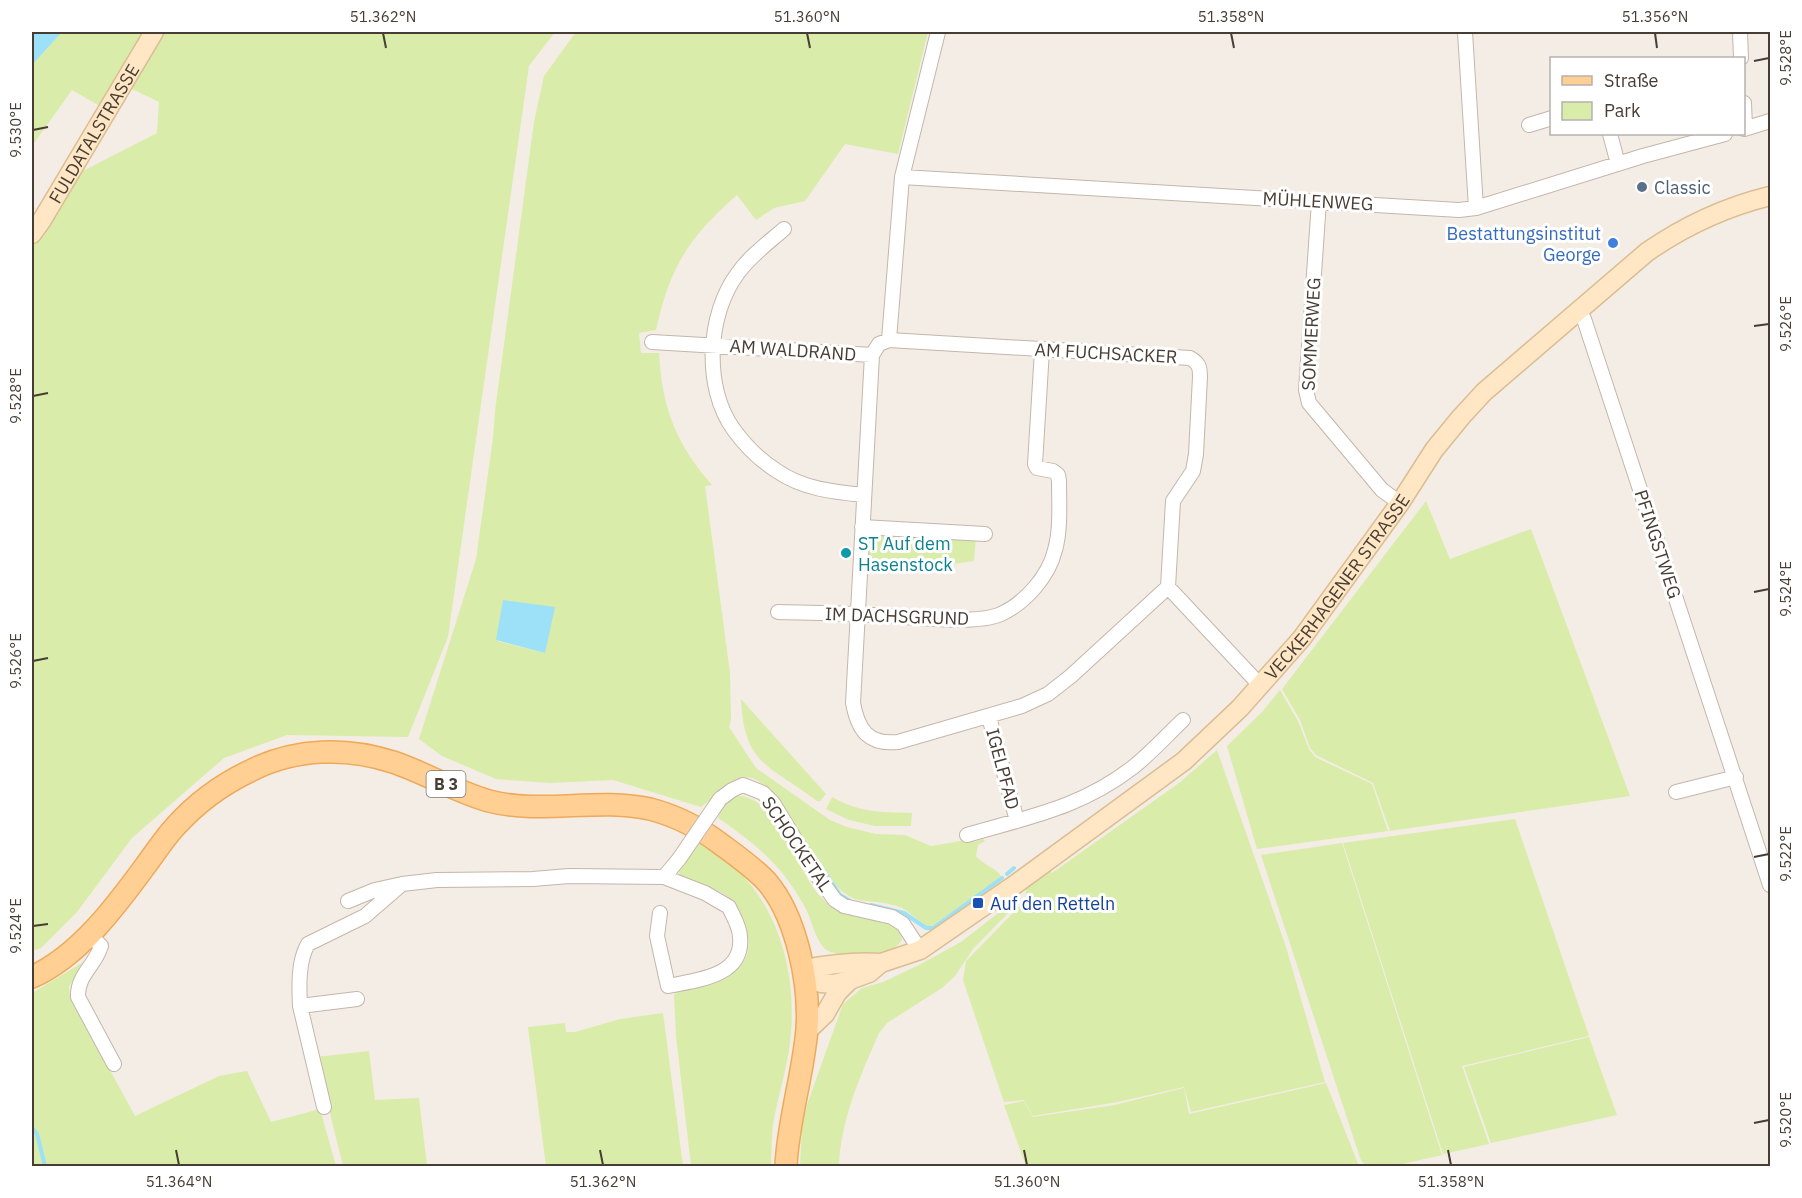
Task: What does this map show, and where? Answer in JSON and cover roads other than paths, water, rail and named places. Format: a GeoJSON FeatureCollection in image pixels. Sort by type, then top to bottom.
{"type":"FeatureCollection","features":[{"type":"Feature","properties":{"kind":"main road","name":"B 3"},"geometry":{"type":"LineString","coordinates":[[32,977],[72,952],[173,829],[200,802],[225,784],[255,768],[287,757],[325,751],[361,754],[393,762],[476,797],[506,806],[544,808],[604,805],[649,809],[684,820],[735,854],[768,883],[791,927],[805,973],[808,1006],[807,1031],[787,1142],[786,1167]]}},
{"type":"Feature","properties":{"kind":"street","name":"FULDATALSTRASSE"},"geometry":{"type":"LineString","coordinates":[[32,234],[154,32]]}},
{"type":"Feature","properties":{"kind":"street"},"geometry":{"type":"LineString","coordinates":[[938,32],[902,177],[889,340],[879,344],[872,355],[853,703],[856,721],[863,731],[880,741],[898,742],[1022,706],[1048,694],[1071,676],[1168,587],[1260,685]]}},
{"type":"Feature","properties":{"kind":"street"},"geometry":{"type":"LineString","coordinates":[[1465,32],[1476,208]]}},
{"type":"Feature","properties":{"kind":"street"},"geometry":{"type":"LineString","coordinates":[[1740,32],[1741,57]]}},
{"type":"Feature","properties":{"kind":"street"},"geometry":{"type":"LineString","coordinates":[[1529,125],[1550,118]]}},
{"type":"Feature","properties":{"kind":"street"},"geometry":{"type":"LineString","coordinates":[[1745,128],[1770,121]]}},
{"type":"Feature","properties":{"kind":"street"},"geometry":{"type":"LineString","coordinates":[[1610,135],[1618,164]]}},
{"type":"Feature","properties":{"kind":"street","name":"MÜHLENWEG"},"geometry":{"type":"LineString","coordinates":[[902,177],[1459,210],[1476,208],[1721,135]]}},
{"type":"Feature","properties":{"kind":"street","name":"VECKERHAGENER STRASSE"},"geometry":{"type":"LineString","coordinates":[[805,973],[821,983],[834,984],[869,973],[882,963],[920,950],[1013,886],[1184,761],[1216,731],[1302,638],[1400,503],[1434,450],[1461,417],[1505,373],[1647,252],[1700,219],[1739,204],[1770,196]]}},
{"type":"Feature","properties":{"kind":"street","name":"SOMMERWEG"},"geometry":{"type":"LineString","coordinates":[[1319,201],[1306,390],[1309,403],[1382,490],[1400,503]]}},
{"type":"Feature","properties":{"kind":"street","name":"AM WALDRAND"},"geometry":{"type":"LineString","coordinates":[[784,229],[736,274],[727,292],[717,319],[712,375],[732,429],[777,472],[816,490],[864,495]]}},
{"type":"Feature","properties":{"kind":"street","name":"PFINGSTWEG"},"geometry":{"type":"LineString","coordinates":[[1578,312],[1584,319],[1770,885]]}},
{"type":"Feature","properties":{"kind":"street","name":"AM FUCHSACKER"},"geometry":{"type":"LineString","coordinates":[[889,340],[1190,358],[1197,362],[1200,367],[1196,454],[1193,471],[1173,501],[1168,587]]}},
{"type":"Feature","properties":{"kind":"street","name":"AM WALDRAND"},"geometry":{"type":"LineString","coordinates":[[652,342],[872,355]]}},
{"type":"Feature","properties":{"kind":"street","name":"IM DACHSGRUND"},"geometry":{"type":"LineString","coordinates":[[778,612],[974,620],[999,615],[1017,604],[1043,576],[1055,550],[1058,475],[1053,471],[1037,468],[1035,464],[1042,350]]}},
{"type":"Feature","properties":{"kind":"street"},"geometry":{"type":"LineString","coordinates":[[862,527],[985,534]]}},
{"type":"Feature","properties":{"kind":"street","name":"IGELPFAD"},"geometry":{"type":"LineString","coordinates":[[989,717],[1017,821]]}},
{"type":"Feature","properties":{"kind":"street","name":"IGELPFAD"},"geometry":{"type":"LineString","coordinates":[[967,835],[1066,807],[1100,790],[1134,767],[1183,720]]}},
{"type":"Feature","properties":{"kind":"street"},"geometry":{"type":"LineString","coordinates":[[1676,792],[1736,777]]}},
{"type":"Feature","properties":{"kind":"street","name":"SCHOCKETAL"},"geometry":{"type":"LineString","coordinates":[[664,877],[720,799],[743,785],[763,793],[773,803],[816,874],[835,900],[844,906],[892,917],[903,924],[920,950]]}},
{"type":"Feature","properties":{"kind":"street"},"geometry":{"type":"LineString","coordinates":[[348,901],[375,890],[436,880],[533,879],[569,876],[664,877],[705,893],[729,907],[741,936],[740,951],[732,966],[717,975],[668,986],[657,936],[660,914]]}},
{"type":"Feature","properties":{"kind":"street"},"geometry":{"type":"LineString","coordinates":[[324,1107],[300,1006],[304,952],[308,944],[365,916],[402,884]]}},
{"type":"Feature","properties":{"kind":"street"},"geometry":{"type":"LineString","coordinates":[[89,934],[101,946],[78,986],[78,997],[114,1064]]}},
{"type":"Feature","properties":{"kind":"street","name":"VECKERHAGENER STRASSE"},"geometry":{"type":"LineString","coordinates":[[805,973],[828,965],[882,963]]}},
{"type":"Feature","properties":{"kind":"street"},"geometry":{"type":"LineString","coordinates":[[807,1031],[825,1014],[837,993],[850,980]]}},
{"type":"Feature","properties":{"kind":"street"},"geometry":{"type":"LineString","coordinates":[[300,1006],[357,999]]}},
{"type":"Feature","properties":{"kind":"water"},"geometry":{"type":"Polygon","coordinates":[[[32,32],[62,32],[32,65],[32,32]]]}},
{"type":"Feature","properties":{"kind":"water"},"geometry":{"type":"Polygon","coordinates":[[[503,600],[555,607],[545,653],[496,640],[503,600]]]}},
{"type":"Feature","properties":{"kind":"waterway"},"geometry":{"type":"LineString","coordinates":[[814,857],[840,895],[852,902]]}},
{"type":"Feature","properties":{"kind":"waterway"},"geometry":{"type":"LineString","coordinates":[[1007,874],[1014,868]]}},
{"type":"Feature","properties":{"kind":"waterway"},"geometry":{"type":"LineString","coordinates":[[926,928],[933,928],[1002,878]]}},
{"type":"Feature","properties":{"kind":"waterway"},"geometry":{"type":"LineString","coordinates":[[871,905],[904,913],[926,928]]}},
{"type":"Feature","properties":{"kind":"waterway"},"geometry":{"type":"LineString","coordinates":[[32,1128],[37,1134],[45,1166]]}},
{"type":"Feature","properties":{"kind":"place","name":"Classic"},"geometry":{"type":"Point","coordinates":[1642,187]}},
{"type":"Feature","properties":{"kind":"place","name":"Bestattungsinstitut George"},"geometry":{"type":"Point","coordinates":[1613,243]}},
{"type":"Feature","properties":{"kind":"place","name":"ST Auf dem Hasenstock"},"geometry":{"type":"Point","coordinates":[846,553]}},
{"type":"Feature","properties":{"kind":"place","name":"Auf den Retteln"},"geometry":{"type":"Point","coordinates":[978,903]}}]}
